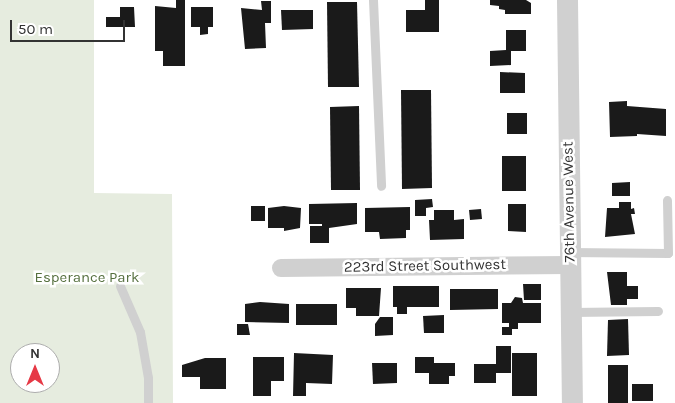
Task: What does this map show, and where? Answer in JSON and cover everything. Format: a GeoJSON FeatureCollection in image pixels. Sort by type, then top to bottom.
{"type":"FeatureCollection","features":[{"type":"Feature","properties":{"kind":"street","name":"76th Avenue West"},"geometry":{"type":"LineString","coordinates":[[567,0],[569,258],[573,398]]}},
{"type":"Feature","properties":{"kind":"street","name":"223rd Street Southwest"},"geometry":{"type":"LineString","coordinates":[[281,268],[569,258]]}},
{"type":"Feature","properties":{"kind":"lane"},"geometry":{"type":"LineString","coordinates":[[373,0],[381,186]]}},
{"type":"Feature","properties":{"kind":"lane"},"geometry":{"type":"LineString","coordinates":[[569,258],[668,253],[668,200]]}},
{"type":"Feature","properties":{"kind":"lane"},"geometry":{"type":"LineString","coordinates":[[120,286],[140,332],[148,378],[148,403]]}},
{"type":"Feature","properties":{"kind":"lane"},"geometry":{"type":"LineString","coordinates":[[570,312],[658,311]]}},
{"type":"Feature","properties":{"kind":"green space","name":"Esperance Park"},"geometry":{"type":"Polygon","coordinates":[[[0,0],[94,0],[94,193],[172,194],[173,403],[0,403],[0,0]]]}},
{"type":"Feature","properties":{"kind":"building"},"geometry":{"type":"Polygon","coordinates":[[[176,0],[185,0],[185,66],[163,66],[163,51],[155,51],[155,6],[176,8],[176,0]]]}},
{"type":"Feature","properties":{"kind":"building"},"geometry":{"type":"Polygon","coordinates":[[[425,0],[439,0],[439,32],[406,32],[406,10],[425,10],[425,0]]]}},
{"type":"Feature","properties":{"kind":"building"},"geometry":{"type":"Polygon","coordinates":[[[490,0],[526,0],[531,3],[531,14],[505,14],[505,10],[499,9],[499,6],[490,5],[490,0]]]}},
{"type":"Feature","properties":{"kind":"building"},"geometry":{"type":"Polygon","coordinates":[[[261,1],[271,1],[271,23],[265,23],[266,48],[245,49],[241,8],[262,10],[261,1]]]}},
{"type":"Feature","properties":{"kind":"building"},"geometry":{"type":"Polygon","coordinates":[[[327,2],[357,2],[359,87],[328,87],[327,2]]]}},
{"type":"Feature","properties":{"kind":"building"},"geometry":{"type":"Polygon","coordinates":[[[120,7],[134,7],[135,27],[106,27],[106,17],[120,17],[120,7]]]}},
{"type":"Feature","properties":{"kind":"building"},"geometry":{"type":"Polygon","coordinates":[[[191,7],[213,7],[213,27],[208,27],[208,34],[200,35],[200,27],[191,27],[191,7]]]}},
{"type":"Feature","properties":{"kind":"building"},"geometry":{"type":"Polygon","coordinates":[[[281,10],[313,10],[313,29],[282,30],[281,10]]]}},
{"type":"Feature","properties":{"kind":"building"},"geometry":{"type":"Polygon","coordinates":[[[506,30],[526,30],[526,51],[511,51],[511,65],[490,66],[490,51],[506,50],[506,30]]]}},
{"type":"Feature","properties":{"kind":"building"},"geometry":{"type":"Polygon","coordinates":[[[500,72],[525,73],[525,93],[500,93],[500,72]]]}},
{"type":"Feature","properties":{"kind":"building"},"geometry":{"type":"Polygon","coordinates":[[[401,90],[431,90],[432,188],[402,189],[401,90]]]}},
{"type":"Feature","properties":{"kind":"building"},"geometry":{"type":"Polygon","coordinates":[[[627,101],[627,106],[666,109],[666,136],[637,134],[637,136],[610,137],[609,102],[627,101]]]}},
{"type":"Feature","properties":{"kind":"building"},"geometry":{"type":"Polygon","coordinates":[[[359,106],[360,190],[331,190],[330,107],[359,106]]]}},
{"type":"Feature","properties":{"kind":"building"},"geometry":{"type":"Polygon","coordinates":[[[507,113],[527,113],[527,134],[507,134],[507,113]]]}},
{"type":"Feature","properties":{"kind":"building"},"geometry":{"type":"Polygon","coordinates":[[[502,156],[526,156],[526,191],[502,191],[502,156]]]}},
{"type":"Feature","properties":{"kind":"building"},"geometry":{"type":"Polygon","coordinates":[[[630,182],[630,196],[612,196],[612,183],[630,182]]]}},
{"type":"Feature","properties":{"kind":"building"},"geometry":{"type":"Polygon","coordinates":[[[432,199],[433,207],[426,208],[426,216],[415,216],[415,200],[432,199]]]}},
{"type":"Feature","properties":{"kind":"building"},"geometry":{"type":"Polygon","coordinates":[[[619,202],[631,202],[631,209],[634,208],[635,214],[631,214],[635,234],[605,237],[607,208],[619,208],[619,202]]]}},
{"type":"Feature","properties":{"kind":"building"},"geometry":{"type":"Polygon","coordinates":[[[357,203],[357,224],[329,228],[329,243],[310,243],[310,226],[322,226],[322,224],[309,224],[309,204],[357,203]]]}},
{"type":"Feature","properties":{"kind":"building"},"geometry":{"type":"Polygon","coordinates":[[[508,204],[526,204],[526,232],[508,231],[508,204]]]}},
{"type":"Feature","properties":{"kind":"building"},"geometry":{"type":"Polygon","coordinates":[[[251,206],[265,206],[265,221],[251,221],[251,206]]]}},
{"type":"Feature","properties":{"kind":"building"},"geometry":{"type":"Polygon","coordinates":[[[284,206],[301,208],[300,228],[284,231],[284,228],[268,228],[268,208],[284,206]]]}},
{"type":"Feature","properties":{"kind":"building"},"geometry":{"type":"Polygon","coordinates":[[[410,207],[410,230],[406,230],[406,238],[380,239],[379,232],[365,232],[365,208],[410,207]]]}},
{"type":"Feature","properties":{"kind":"building"},"geometry":{"type":"Polygon","coordinates":[[[481,209],[482,219],[470,220],[469,210],[481,209]]]}},
{"type":"Feature","properties":{"kind":"building"},"geometry":{"type":"Polygon","coordinates":[[[434,210],[454,210],[454,220],[464,219],[464,239],[430,240],[429,220],[434,220],[434,210]]]}},
{"type":"Feature","properties":{"kind":"building"},"geometry":{"type":"Polygon","coordinates":[[[607,272],[627,272],[627,286],[638,286],[638,299],[627,299],[627,305],[611,305],[607,272]]]}},
{"type":"Feature","properties":{"kind":"building"},"geometry":{"type":"Polygon","coordinates":[[[523,284],[541,284],[541,300],[524,300],[523,284]]]}},
{"type":"Feature","properties":{"kind":"building"},"geometry":{"type":"Polygon","coordinates":[[[393,286],[439,286],[439,307],[407,307],[407,314],[397,314],[397,307],[393,307],[393,286]]]}},
{"type":"Feature","properties":{"kind":"building"},"geometry":{"type":"Polygon","coordinates":[[[346,288],[381,288],[379,316],[356,316],[356,308],[346,308],[346,288]]]}},
{"type":"Feature","properties":{"kind":"building"},"geometry":{"type":"Polygon","coordinates":[[[450,289],[498,289],[498,309],[450,310],[450,289]]]}},
{"type":"Feature","properties":{"kind":"building"},"geometry":{"type":"Polygon","coordinates":[[[515,297],[522,298],[523,303],[541,303],[541,323],[518,323],[518,329],[512,329],[512,335],[502,335],[502,327],[509,327],[509,323],[502,323],[502,303],[511,303],[515,297]]]}},
{"type":"Feature","properties":{"kind":"building"},"geometry":{"type":"Polygon","coordinates":[[[260,302],[289,304],[289,323],[245,322],[245,304],[260,302]]]}},
{"type":"Feature","properties":{"kind":"building"},"geometry":{"type":"Polygon","coordinates":[[[296,304],[337,304],[337,325],[296,325],[296,304]]]}},
{"type":"Feature","properties":{"kind":"building"},"geometry":{"type":"Polygon","coordinates":[[[444,315],[444,333],[424,333],[423,316],[444,315]]]}},
{"type":"Feature","properties":{"kind":"building"},"geometry":{"type":"Polygon","coordinates":[[[380,317],[393,317],[393,335],[375,336],[375,324],[380,317]]]}},
{"type":"Feature","properties":{"kind":"building"},"geometry":{"type":"Polygon","coordinates":[[[628,319],[629,355],[607,356],[608,320],[628,319]]]}},
{"type":"Feature","properties":{"kind":"building"},"geometry":{"type":"Polygon","coordinates":[[[237,324],[248,324],[250,335],[237,335],[237,324]]]}},
{"type":"Feature","properties":{"kind":"building"},"geometry":{"type":"Polygon","coordinates":[[[496,346],[511,346],[511,373],[496,373],[496,383],[474,383],[474,364],[496,364],[496,346]]]}},
{"type":"Feature","properties":{"kind":"building"},"geometry":{"type":"Polygon","coordinates":[[[294,353],[333,355],[332,384],[306,383],[306,396],[293,396],[294,353]]]}},
{"type":"Feature","properties":{"kind":"building"},"geometry":{"type":"Polygon","coordinates":[[[512,353],[537,353],[537,396],[512,396],[512,353]]]}},
{"type":"Feature","properties":{"kind":"building"},"geometry":{"type":"Polygon","coordinates":[[[253,357],[284,357],[284,381],[271,381],[271,396],[253,396],[253,357]]]}},
{"type":"Feature","properties":{"kind":"building"},"geometry":{"type":"Polygon","coordinates":[[[415,357],[434,357],[434,363],[455,363],[455,376],[449,376],[449,384],[429,384],[429,373],[415,373],[415,357]]]}},
{"type":"Feature","properties":{"kind":"building"},"geometry":{"type":"Polygon","coordinates":[[[205,358],[226,358],[226,389],[200,389],[200,377],[182,377],[182,365],[205,358]]]}},
{"type":"Feature","properties":{"kind":"building"},"geometry":{"type":"Polygon","coordinates":[[[372,363],[397,363],[397,383],[373,384],[372,363]]]}},
{"type":"Feature","properties":{"kind":"building"},"geometry":{"type":"Polygon","coordinates":[[[608,365],[628,365],[628,403],[608,403],[608,365]]]}},
{"type":"Feature","properties":{"kind":"building"},"geometry":{"type":"Polygon","coordinates":[[[632,384],[653,384],[653,401],[632,401],[632,384]]]}}]}
